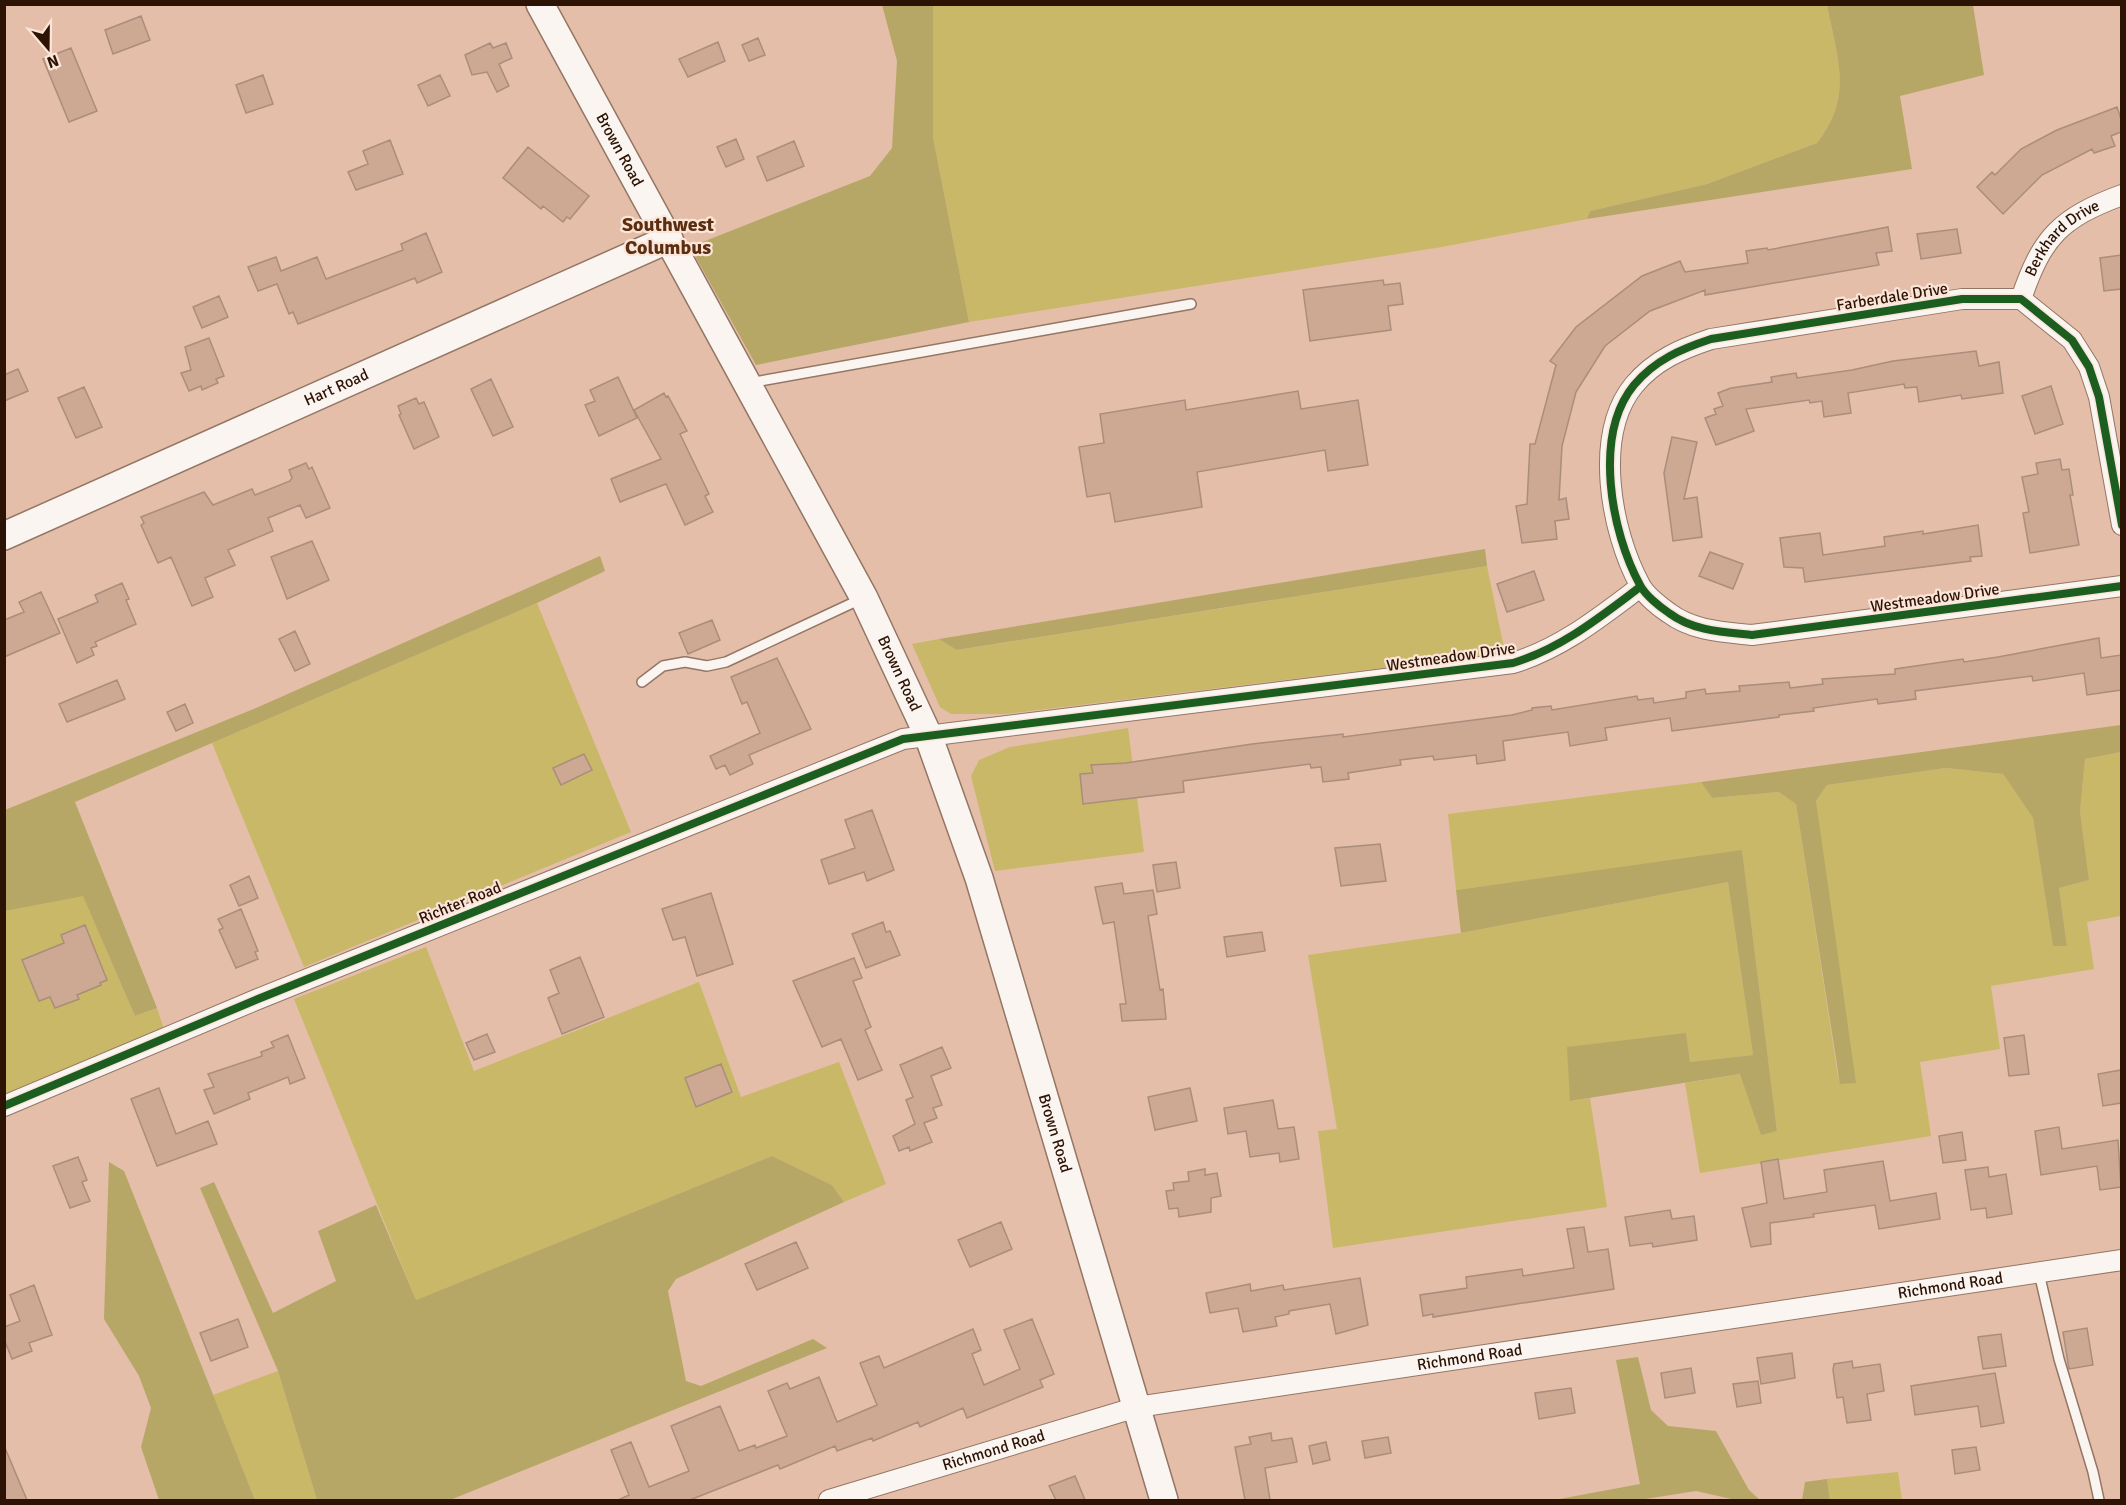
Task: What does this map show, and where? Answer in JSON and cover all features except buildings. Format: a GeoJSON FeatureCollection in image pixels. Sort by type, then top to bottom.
{"type":"FeatureCollection","features":[{"type":"Feature","properties":{"kind":"main road","name":"Brown Road"},"geometry":{"type":"LineString","coordinates":[[540,4],[864,598],[928,735],[979,878],[1164,1500]]}},
{"type":"Feature","properties":{"kind":"main road","name":"Hart Road"},"geometry":{"type":"LineString","coordinates":[[4,536],[669,239]]}},
{"type":"Feature","properties":{"kind":"street","name":"Berkhard Drive"},"geometry":{"type":"LineString","coordinates":[[2021,299],[2039,251],[2062,225],[2091,206],[2121,195]]}},
{"type":"Feature","properties":{"kind":"street","name":"Farberdale Drive"},"geometry":{"type":"LineString","coordinates":[[1640,587],[1618,531],[1610,474],[1610,444],[1618,412],[1633,386],[1655,364],[1683,348],[1711,339],[1962,300],[2021,299]]}},
{"type":"Feature","properties":{"kind":"street"},"geometry":{"type":"LineString","coordinates":[[2021,299],[2072,340],[2089,367],[2099,397],[2121,525]]}},
{"type":"Feature","properties":{"kind":"street","name":"Westmeadow Drive"},"geometry":{"type":"LineString","coordinates":[[928,735],[1513,663],[1538,656],[1558,645],[1640,587],[1670,614],[1703,630],[1752,635],[2121,586]]}},
{"type":"Feature","properties":{"kind":"street","name":"Richter Road"},"geometry":{"type":"LineString","coordinates":[[4,1106],[258,999],[903,739],[928,735]]}},
{"type":"Feature","properties":{"kind":"street","name":"Richmond Road"},"geometry":{"type":"LineString","coordinates":[[830,1500],[1137,1407],[2121,1260]]}},
{"type":"Feature","properties":{"kind":"lane"},"geometry":{"type":"LineString","coordinates":[[747,384],[1191,304]]}},
{"type":"Feature","properties":{"kind":"lane"},"geometry":{"type":"LineString","coordinates":[[642,682],[663,666],[685,662],[707,666],[726,662],[765,641],[864,598]]}},
{"type":"Feature","properties":{"kind":"lane"},"geometry":{"type":"LineString","coordinates":[[2040,1273],[2060,1359],[2093,1472],[2098,1500]]}},
{"type":"Feature","properties":{"kind":"shaded area"},"geometry":{"type":"Polygon","coordinates":[[[882,5],[933,5],[933,137],[969,322],[756,365],[690,247],[870,176],[892,148],[897,61],[882,5]]]}},
{"type":"Feature","properties":{"kind":"shaded area"},"geometry":{"type":"Polygon","coordinates":[[[933,5],[1827,5],[1838,60],[1839,93],[1836,109],[1817,143],[1707,184],[1590,211],[1587,219],[1442,247],[969,322],[933,137],[933,5]]]}},
{"type":"Feature","properties":{"kind":"shaded area"},"geometry":{"type":"Polygon","coordinates":[[[1827,5],[1973,5],[1984,75],[1900,96],[1912,169],[1587,219],[1590,211],[1707,184],[1817,143],[1836,109],[1839,93],[1838,60],[1827,5]]]}},
{"type":"Feature","properties":{"kind":"shaded area"},"geometry":{"type":"Polygon","coordinates":[[[1485,549],[1487,566],[957,650],[939,639],[1485,549]]]}},
{"type":"Feature","properties":{"kind":"shaded area"},"geometry":{"type":"Polygon","coordinates":[[[600,556],[605,571],[537,603],[75,802],[157,1008],[135,1016],[83,896],[5,911],[5,810],[256,708],[600,556]]]}},
{"type":"Feature","properties":{"kind":"shaded area"},"geometry":{"type":"Polygon","coordinates":[[[1487,566],[1505,653],[1005,714],[951,714],[940,707],[912,644],[939,639],[958,650],[1487,566]]]}},
{"type":"Feature","properties":{"kind":"shaded area"},"geometry":{"type":"Polygon","coordinates":[[[537,603],[631,832],[304,967],[212,743],[537,603]]]}},
{"type":"Feature","properties":{"kind":"shaded area"},"geometry":{"type":"Polygon","coordinates":[[[2121,725],[2121,752],[2085,759],[2080,811],[2089,880],[2059,888],[2067,946],[2053,946],[2033,818],[2003,774],[1946,768],[1827,785],[1816,801],[1856,1083],[1840,1084],[1796,804],[1779,792],[1712,798],[1701,782],[2121,725]]]}},
{"type":"Feature","properties":{"kind":"shaded area"},"geometry":{"type":"Polygon","coordinates":[[[1128,728],[1144,852],[995,871],[971,776],[979,760],[1010,747],[1128,728]]]}},
{"type":"Feature","properties":{"kind":"shaded area"},"geometry":{"type":"Polygon","coordinates":[[[2121,752],[2121,916],[2087,922],[2094,969],[1991,986],[2000,1049],[1920,1062],[1931,1136],[1700,1173],[1685,1083],[1741,1074],[1761,1134],[1777,1131],[1742,851],[1456,890],[1448,814],[1701,782],[1712,798],[1780,792],[1796,804],[1839,1083],[1816,801],[1827,785],[1946,768],[2003,774],[2033,818],[2053,945],[2067,946],[2059,888],[2089,880],[2080,811],[2085,759],[2121,752]]]}},
{"type":"Feature","properties":{"kind":"shaded area"},"geometry":{"type":"Polygon","coordinates":[[[1742,850],[1777,1131],[1761,1135],[1740,1074],[1570,1101],[1567,1047],[1686,1033],[1690,1062],[1753,1055],[1728,882],[1461,933],[1456,890],[1742,850]]]}},
{"type":"Feature","properties":{"kind":"shaded area"},"geometry":{"type":"Polygon","coordinates":[[[1728,882],[1753,1055],[1690,1062],[1686,1034],[1571,1101],[1590,1098],[1607,1207],[1333,1248],[1318,1131],[1337,1129],[1308,955],[1461,933],[1728,882]]]}},
{"type":"Feature","properties":{"kind":"shaded area"},"geometry":{"type":"Polygon","coordinates":[[[83,895],[135,1016],[157,1008],[164,1029],[5,1095],[5,911],[83,895]]]}},
{"type":"Feature","properties":{"kind":"shaded area"},"geometry":{"type":"Polygon","coordinates":[[[426,947],[474,1071],[699,982],[741,1097],[839,1062],[886,1184],[844,1202],[832,1185],[772,1156],[416,1300],[294,999],[426,947]]]}},
{"type":"Feature","properties":{"kind":"shaded area"},"geometry":{"type":"Polygon","coordinates":[[[772,1156],[832,1185],[844,1202],[676,1279],[668,1291],[686,1381],[701,1386],[813,1339],[827,1348],[450,1500],[317,1500],[278,1371],[200,1188],[214,1182],[273,1313],[336,1281],[318,1231],[376,1205],[416,1300],[772,1156]]]}},
{"type":"Feature","properties":{"kind":"shaded area"},"geometry":{"type":"Polygon","coordinates":[[[109,1162],[124,1171],[255,1500],[159,1500],[141,1447],[151,1408],[139,1376],[104,1319],[109,1162]]]}},
{"type":"Feature","properties":{"kind":"shaded area"},"geometry":{"type":"Polygon","coordinates":[[[1638,1357],[1651,1410],[1668,1426],[1716,1431],[1749,1490],[1760,1500],[1736,1500],[1696,1491],[1639,1500],[1554,1500],[1640,1484],[1616,1360],[1638,1357]]]}},
{"type":"Feature","properties":{"kind":"shaded area"},"geometry":{"type":"Polygon","coordinates":[[[278,1371],[317,1500],[255,1500],[213,1395],[278,1371]]]}},
{"type":"Feature","properties":{"kind":"shaded area"},"geometry":{"type":"Polygon","coordinates":[[[1898,1472],[1902,1500],[1830,1500],[1827,1479],[1898,1472]]]}},
{"type":"Feature","properties":{"kind":"shaded area"},"geometry":{"type":"Polygon","coordinates":[[[1827,1479],[1830,1500],[1802,1500],[1805,1482],[1827,1479]]]}},
{"type":"Feature","properties":{"kind":"cycle path"},"geometry":{"type":"LineString","coordinates":[[2122,525],[2099,397],[2089,367],[2072,340],[2021,299],[1962,299],[1711,339],[1669,356],[1642,376],[1621,406],[1614,430],[1610,456],[1611,484],[1621,538],[1630,563],[1642,589],[1665,610],[1688,624],[1752,635],[2122,586]]}},
{"type":"Feature","properties":{"kind":"cycle path"},"geometry":{"type":"LineString","coordinates":[[4,1106],[258,999],[903,739],[1513,663],[1531,657],[1564,640],[1640,587]]}},
{"type":"Feature","properties":{"kind":"district","name":"Southwest Columbus"},"geometry":{"type":"Point","coordinates":[668,236]}}]}
